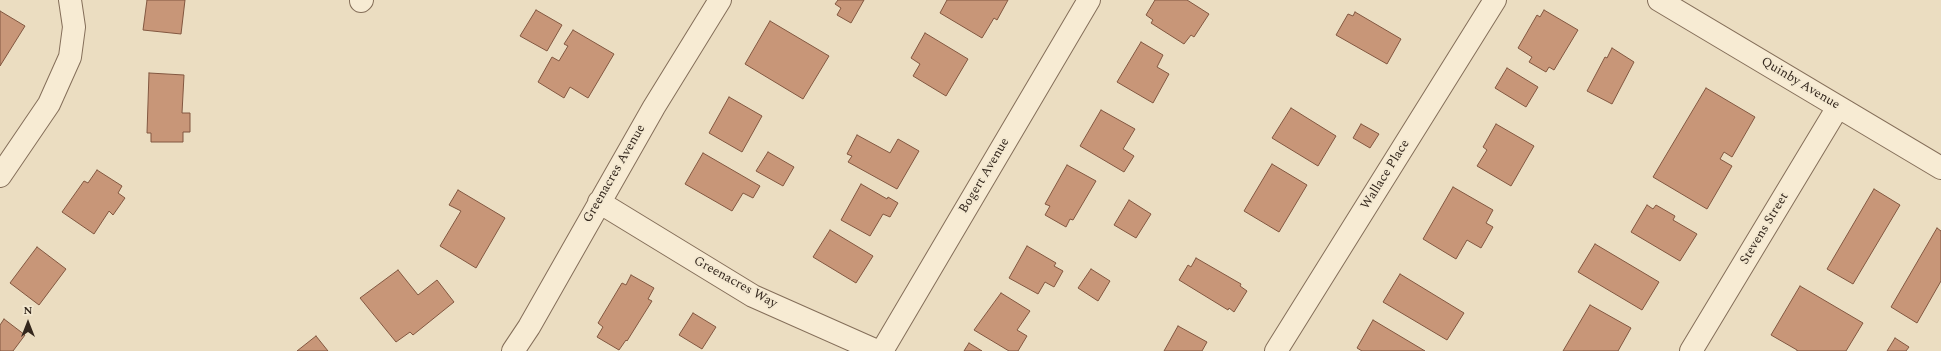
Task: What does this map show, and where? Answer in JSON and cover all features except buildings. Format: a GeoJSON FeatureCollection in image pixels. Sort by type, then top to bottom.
{"type":"FeatureCollection","features":[{"type":"Feature","properties":{"kind":"street"},"geometry":{"type":"LineString","coordinates":[[0,176],[49,104],[70,57],[74,27],[70,0]]}},
{"type":"Feature","properties":{"kind":"street","name":"Greenacres Avenue"},"geometry":{"type":"LineString","coordinates":[[513,351],[529,327],[654,107],[720,0]]}},
{"type":"Feature","properties":{"kind":"street","name":"Bogert Avenue"},"geometry":{"type":"LineString","coordinates":[[882,351],[1089,0]]}},
{"type":"Feature","properties":{"kind":"street","name":"Wallace Place"},"geometry":{"type":"LineString","coordinates":[[1276,351],[1495,0]]}},
{"type":"Feature","properties":{"kind":"street","name":"Quinby Avenue"},"geometry":{"type":"LineString","coordinates":[[1659,0],[1941,168]]}},
{"type":"Feature","properties":{"kind":"street","name":"Stevens Street"},"geometry":{"type":"LineString","coordinates":[[1691,351],[1838,107]]}},
{"type":"Feature","properties":{"kind":"street","name":"Greenacres Way"},"geometry":{"type":"LineString","coordinates":[[599,202],[753,296],[878,351]]}}]}
